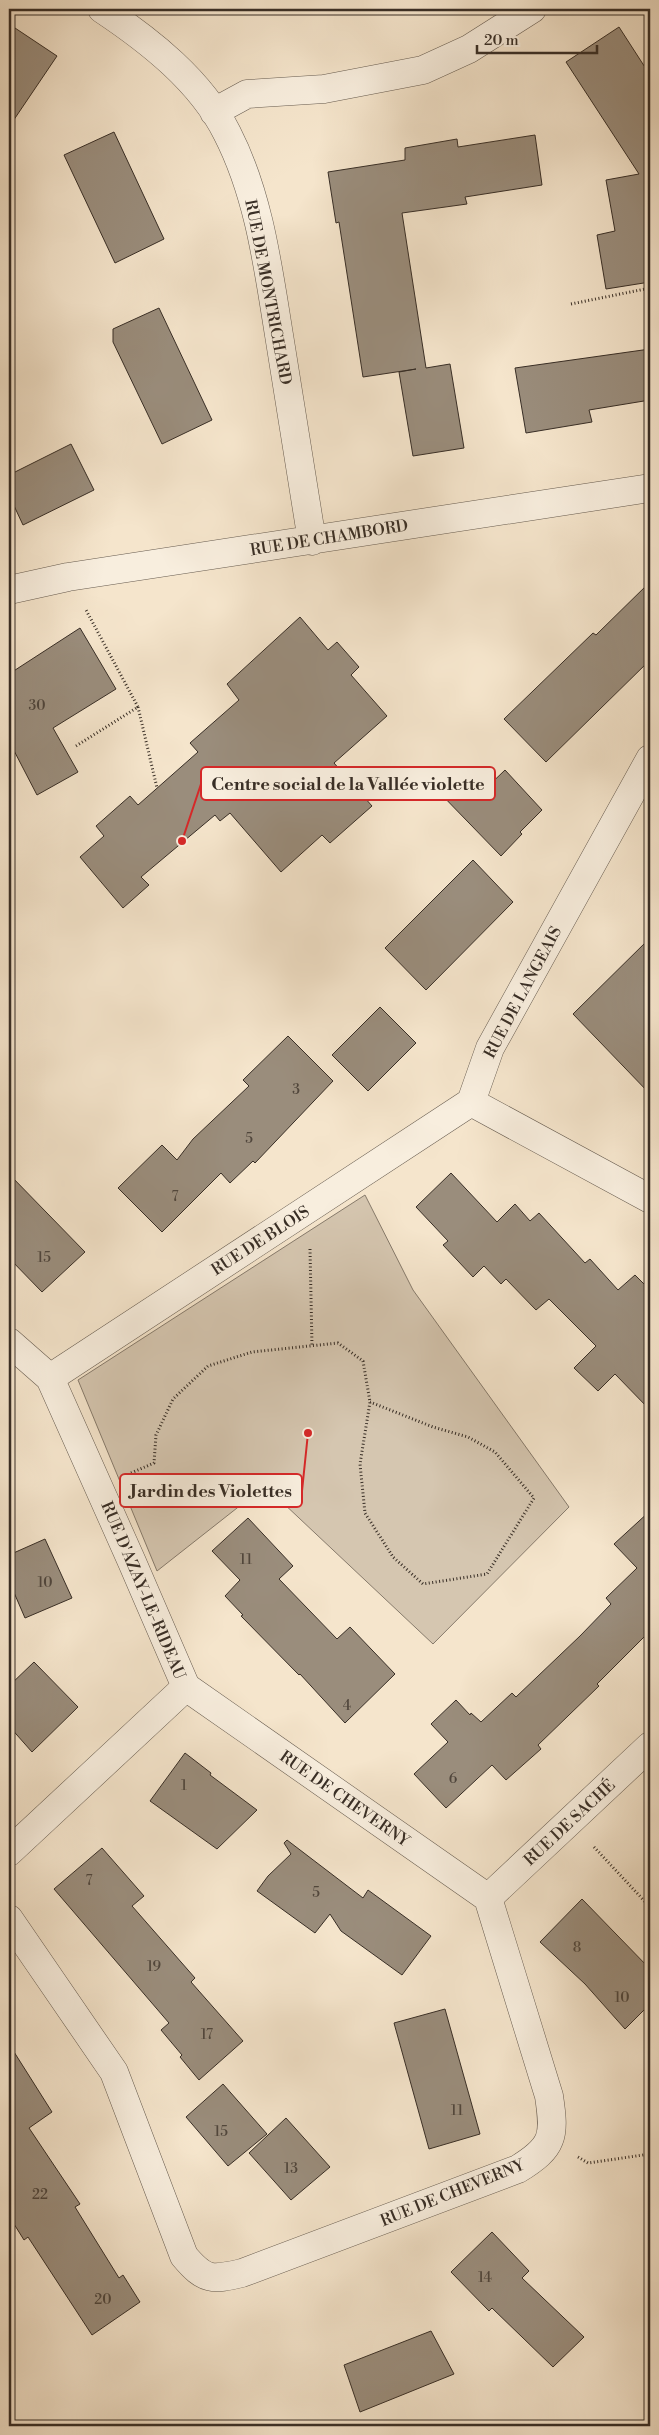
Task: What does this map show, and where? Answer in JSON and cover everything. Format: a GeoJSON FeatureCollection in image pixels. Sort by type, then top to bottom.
{"type":"FeatureCollection","features":[{"type":"Feature","properties":{"kind":"street"},"geometry":{"type":"LineString","coordinates":[[214,112],[247,94],[324,89],[423,70],[469,49],[532,9]]}},
{"type":"Feature","properties":{"kind":"street","name":"RUE DE MONTRICHARD"},"geometry":{"type":"LineString","coordinates":[[106,10],[189,79],[227,133],[246,176],[260,229],[312,541]]}},
{"type":"Feature","properties":{"kind":"street","name":"RUE DE CHAMBORD"},"geometry":{"type":"LineString","coordinates":[[9,590],[68,577],[650,488]]}},
{"type":"Feature","properties":{"kind":"street","name":"RUE DE LANGEAIS"},"geometry":{"type":"LineString","coordinates":[[471,1102],[490,1048],[650,759]]}},
{"type":"Feature","properties":{"kind":"street"},"geometry":{"type":"LineString","coordinates":[[471,1102],[650,1199]]}},
{"type":"Feature","properties":{"kind":"street","name":"RUE DE BLOIS"},"geometry":{"type":"LineString","coordinates":[[50,1378],[471,1102]]}},
{"type":"Feature","properties":{"kind":"street","name":"RUE D'AZAY-LE-RIDEAU"},"geometry":{"type":"LineString","coordinates":[[9,1342],[50,1378],[186,1687],[9,1852]]}},
{"type":"Feature","properties":{"kind":"street","name":"RUE DE CHEVERNY"},"geometry":{"type":"LineString","coordinates":[[186,1687],[488,1898]]}},
{"type":"Feature","properties":{"kind":"street","name":"RUE DE SACHÉ"},"geometry":{"type":"LineString","coordinates":[[488,1898],[650,1746]]}},
{"type":"Feature","properties":{"kind":"street"},"geometry":{"type":"LineString","coordinates":[[488,1898],[548,2096],[552,2119],[549,2142]]}},
{"type":"Feature","properties":{"kind":"street","name":"RUE DE CHEVERNY"},"geometry":{"type":"LineString","coordinates":[[9,1919],[114,2072],[184,2256],[197,2272],[217,2279],[242,2273],[518,2168],[539,2156],[549,2142]]}},
{"type":"Feature","properties":{"kind":"path"},"geometry":{"type":"LineString","coordinates":[[571,304],[650,288]]}},
{"type":"Feature","properties":{"kind":"path"},"geometry":{"type":"LineString","coordinates":[[68,577],[138,707],[157,788]]}},
{"type":"Feature","properties":{"kind":"path"},"geometry":{"type":"LineString","coordinates":[[76,746],[138,707]]}},
{"type":"Feature","properties":{"kind":"path"},"geometry":{"type":"LineString","coordinates":[[310,1208],[312,1346]]}},
{"type":"Feature","properties":{"kind":"path"},"geometry":{"type":"LineString","coordinates":[[154,1463],[156,1435],[173,1398],[208,1366],[252,1352],[338,1343],[363,1362],[370,1402],[360,1464],[365,1513],[393,1557],[423,1584],[487,1574],[534,1498],[495,1452],[468,1437],[433,1427],[370,1402]]}},
{"type":"Feature","properties":{"kind":"path"},"geometry":{"type":"LineString","coordinates":[[570,1821],[650,1907]]}},
{"type":"Feature","properties":{"kind":"path"},"geometry":{"type":"LineString","coordinates":[[549,2142],[588,2163],[650,2154]]}},
{"type":"Feature","properties":{"kind":"shaded area"},"geometry":{"type":"Polygon","coordinates":[[[365,1195],[413,1290],[569,1507],[433,1644],[265,1486],[157,1571],[78,1380],[365,1195]]]}},
{"type":"Feature","properties":{"kind":"building"},"geometry":{"type":"Polygon","coordinates":[[[9,24],[57,56],[9,127],[9,24]]]}},
{"type":"Feature","properties":{"kind":"building"},"geometry":{"type":"Polygon","coordinates":[[[619,27],[650,75],[650,282],[606,289],[597,235],[615,231],[606,180],[639,174],[566,62],[619,27]]]}},
{"type":"Feature","properties":{"kind":"building"},"geometry":{"type":"Polygon","coordinates":[[[114,132],[164,239],[115,263],[64,155],[114,132]]]}},
{"type":"Feature","properties":{"kind":"building"},"geometry":{"type":"Polygon","coordinates":[[[535,135],[542,185],[465,197],[467,204],[402,213],[426,368],[450,364],[464,448],[413,456],[399,372],[416,369],[363,377],[339,222],[336,223],[328,172],[405,160],[405,148],[457,139],[458,147],[535,135]]]}},
{"type":"Feature","properties":{"kind":"building"},"geometry":{"type":"Polygon","coordinates":[[[159,308],[212,420],[162,444],[113,342],[113,329],[159,308]]]}},
{"type":"Feature","properties":{"kind":"building"},"geometry":{"type":"Polygon","coordinates":[[[650,349],[650,400],[589,410],[592,422],[526,433],[515,368],[650,349]]]}},
{"type":"Feature","properties":{"kind":"building"},"geometry":{"type":"Polygon","coordinates":[[[71,444],[94,490],[23,525],[9,495],[9,475],[71,444]]]}},
{"type":"Feature","properties":{"kind":"building"},"geometry":{"type":"Polygon","coordinates":[[[650,582],[650,660],[546,762],[504,719],[593,633],[596,635],[650,582]]]}},
{"type":"Feature","properties":{"kind":"building"},"geometry":{"type":"Polygon","coordinates":[[[300,617],[328,650],[337,642],[359,667],[351,675],[387,716],[334,763],[372,806],[330,843],[322,835],[281,872],[230,813],[220,821],[215,815],[141,877],[149,885],[123,908],[80,857],[104,836],[96,826],[130,796],[138,805],[198,752],[190,743],[239,700],[227,684],[300,617]]]}},
{"type":"Feature","properties":{"kind":"building"},"geometry":{"type":"Polygon","coordinates":[[[80,628],[116,689],[53,728],[78,772],[37,795],[9,741],[9,674],[80,628]]]}},
{"type":"Feature","properties":{"kind":"building"},"geometry":{"type":"Polygon","coordinates":[[[456,770],[480,794],[505,770],[542,810],[520,832],[522,834],[501,856],[437,790],[456,770]]]}},
{"type":"Feature","properties":{"kind":"building"},"geometry":{"type":"Polygon","coordinates":[[[473,860],[513,902],[426,990],[385,948],[473,860]]]}},
{"type":"Feature","properties":{"kind":"building"},"geometry":{"type":"Polygon","coordinates":[[[650,938],[650,1094],[573,1014],[650,938]]]}},
{"type":"Feature","properties":{"kind":"building"},"geometry":{"type":"Polygon","coordinates":[[[380,1007],[416,1043],[368,1091],[332,1055],[380,1007]]]}},
{"type":"Feature","properties":{"kind":"building"},"geometry":{"type":"Polygon","coordinates":[[[288,1036],[333,1081],[255,1163],[253,1161],[230,1183],[221,1173],[162,1232],[118,1188],[162,1145],[177,1160],[193,1139],[249,1086],[243,1080],[288,1036]]]}},
{"type":"Feature","properties":{"kind":"building"},"geometry":{"type":"Polygon","coordinates":[[[451,1173],[497,1222],[515,1204],[530,1221],[539,1213],[585,1263],[590,1259],[618,1290],[635,1275],[650,1290],[650,1410],[615,1374],[598,1391],[574,1368],[596,1346],[549,1299],[536,1310],[506,1279],[501,1284],[484,1266],[473,1277],[443,1245],[448,1241],[416,1207],[451,1173]]]}},
{"type":"Feature","properties":{"kind":"building"},"geometry":{"type":"Polygon","coordinates":[[[9,1174],[85,1252],[42,1292],[9,1258],[9,1174]]]}},
{"type":"Feature","properties":{"kind":"building"},"geometry":{"type":"Polygon","coordinates":[[[650,1511],[650,1631],[597,1684],[599,1686],[538,1745],[541,1749],[506,1780],[492,1765],[446,1808],[414,1774],[448,1742],[431,1724],[456,1700],[470,1715],[471,1713],[481,1722],[512,1693],[516,1697],[580,1636],[611,1604],[606,1598],[637,1568],[614,1544],[650,1511]]]}},
{"type":"Feature","properties":{"kind":"building"},"geometry":{"type":"Polygon","coordinates":[[[248,1518],[293,1566],[279,1579],[337,1639],[350,1627],[395,1674],[345,1723],[300,1674],[241,1616],[243,1615],[225,1596],[240,1580],[212,1551],[248,1518]]]}},
{"type":"Feature","properties":{"kind":"building"},"geometry":{"type":"Polygon","coordinates":[[[45,1539],[72,1598],[25,1618],[9,1581],[9,1555],[45,1539]]]}},
{"type":"Feature","properties":{"kind":"building"},"geometry":{"type":"Polygon","coordinates":[[[34,1662],[78,1707],[32,1752],[9,1726],[9,1686],[34,1662]]]}},
{"type":"Feature","properties":{"kind":"building"},"geometry":{"type":"Polygon","coordinates":[[[185,1753],[211,1773],[210,1775],[257,1810],[217,1849],[150,1801],[185,1753]]]}},
{"type":"Feature","properties":{"kind":"building"},"geometry":{"type":"Polygon","coordinates":[[[287,1840],[363,1898],[368,1890],[431,1936],[402,1975],[341,1931],[330,1914],[315,1933],[257,1891],[268,1876],[291,1854],[284,1843],[287,1840]]]}},
{"type":"Feature","properties":{"kind":"building"},"geometry":{"type":"Polygon","coordinates":[[[102,1848],[144,1896],[132,1906],[195,1978],[191,1982],[243,2041],[199,2080],[180,2057],[182,2055],[161,2030],[169,2023],[54,1889],[102,1848]]]}},
{"type":"Feature","properties":{"kind":"building"},"geometry":{"type":"Polygon","coordinates":[[[582,1899],[650,1969],[650,2004],[625,2029],[585,1984],[540,1942],[582,1899]]]}},
{"type":"Feature","properties":{"kind":"building"},"geometry":{"type":"Polygon","coordinates":[[[445,2009],[480,2134],[429,2149],[394,2023],[445,2009]]]}},
{"type":"Feature","properties":{"kind":"building"},"geometry":{"type":"Polygon","coordinates":[[[9,2044],[52,2112],[29,2128],[80,2204],[75,2207],[119,2278],[123,2275],[140,2302],[92,2335],[28,2237],[24,2240],[9,2216],[9,2044]]]}},
{"type":"Feature","properties":{"kind":"building"},"geometry":{"type":"Polygon","coordinates":[[[223,2084],[267,2134],[228,2166],[186,2117],[223,2084]]]}},
{"type":"Feature","properties":{"kind":"building"},"geometry":{"type":"Polygon","coordinates":[[[286,2118],[330,2167],[291,2200],[249,2153],[286,2118]]]}},
{"type":"Feature","properties":{"kind":"building"},"geometry":{"type":"Polygon","coordinates":[[[492,2232],[529,2271],[522,2278],[584,2337],[553,2367],[492,2308],[489,2311],[451,2272],[492,2232]]]}},
{"type":"Feature","properties":{"kind":"building"},"geometry":{"type":"Polygon","coordinates":[[[431,2331],[454,2374],[360,2412],[344,2365],[431,2331]]]}},
{"type":"Feature","properties":{"kind":"place","name":"Centre social de la Vallée violette"},"geometry":{"type":"Point","coordinates":[182,841]}},
{"type":"Feature","properties":{"kind":"place","name":"Jardin des Violettes"},"geometry":{"type":"Point","coordinates":[308,1433]}}]}
